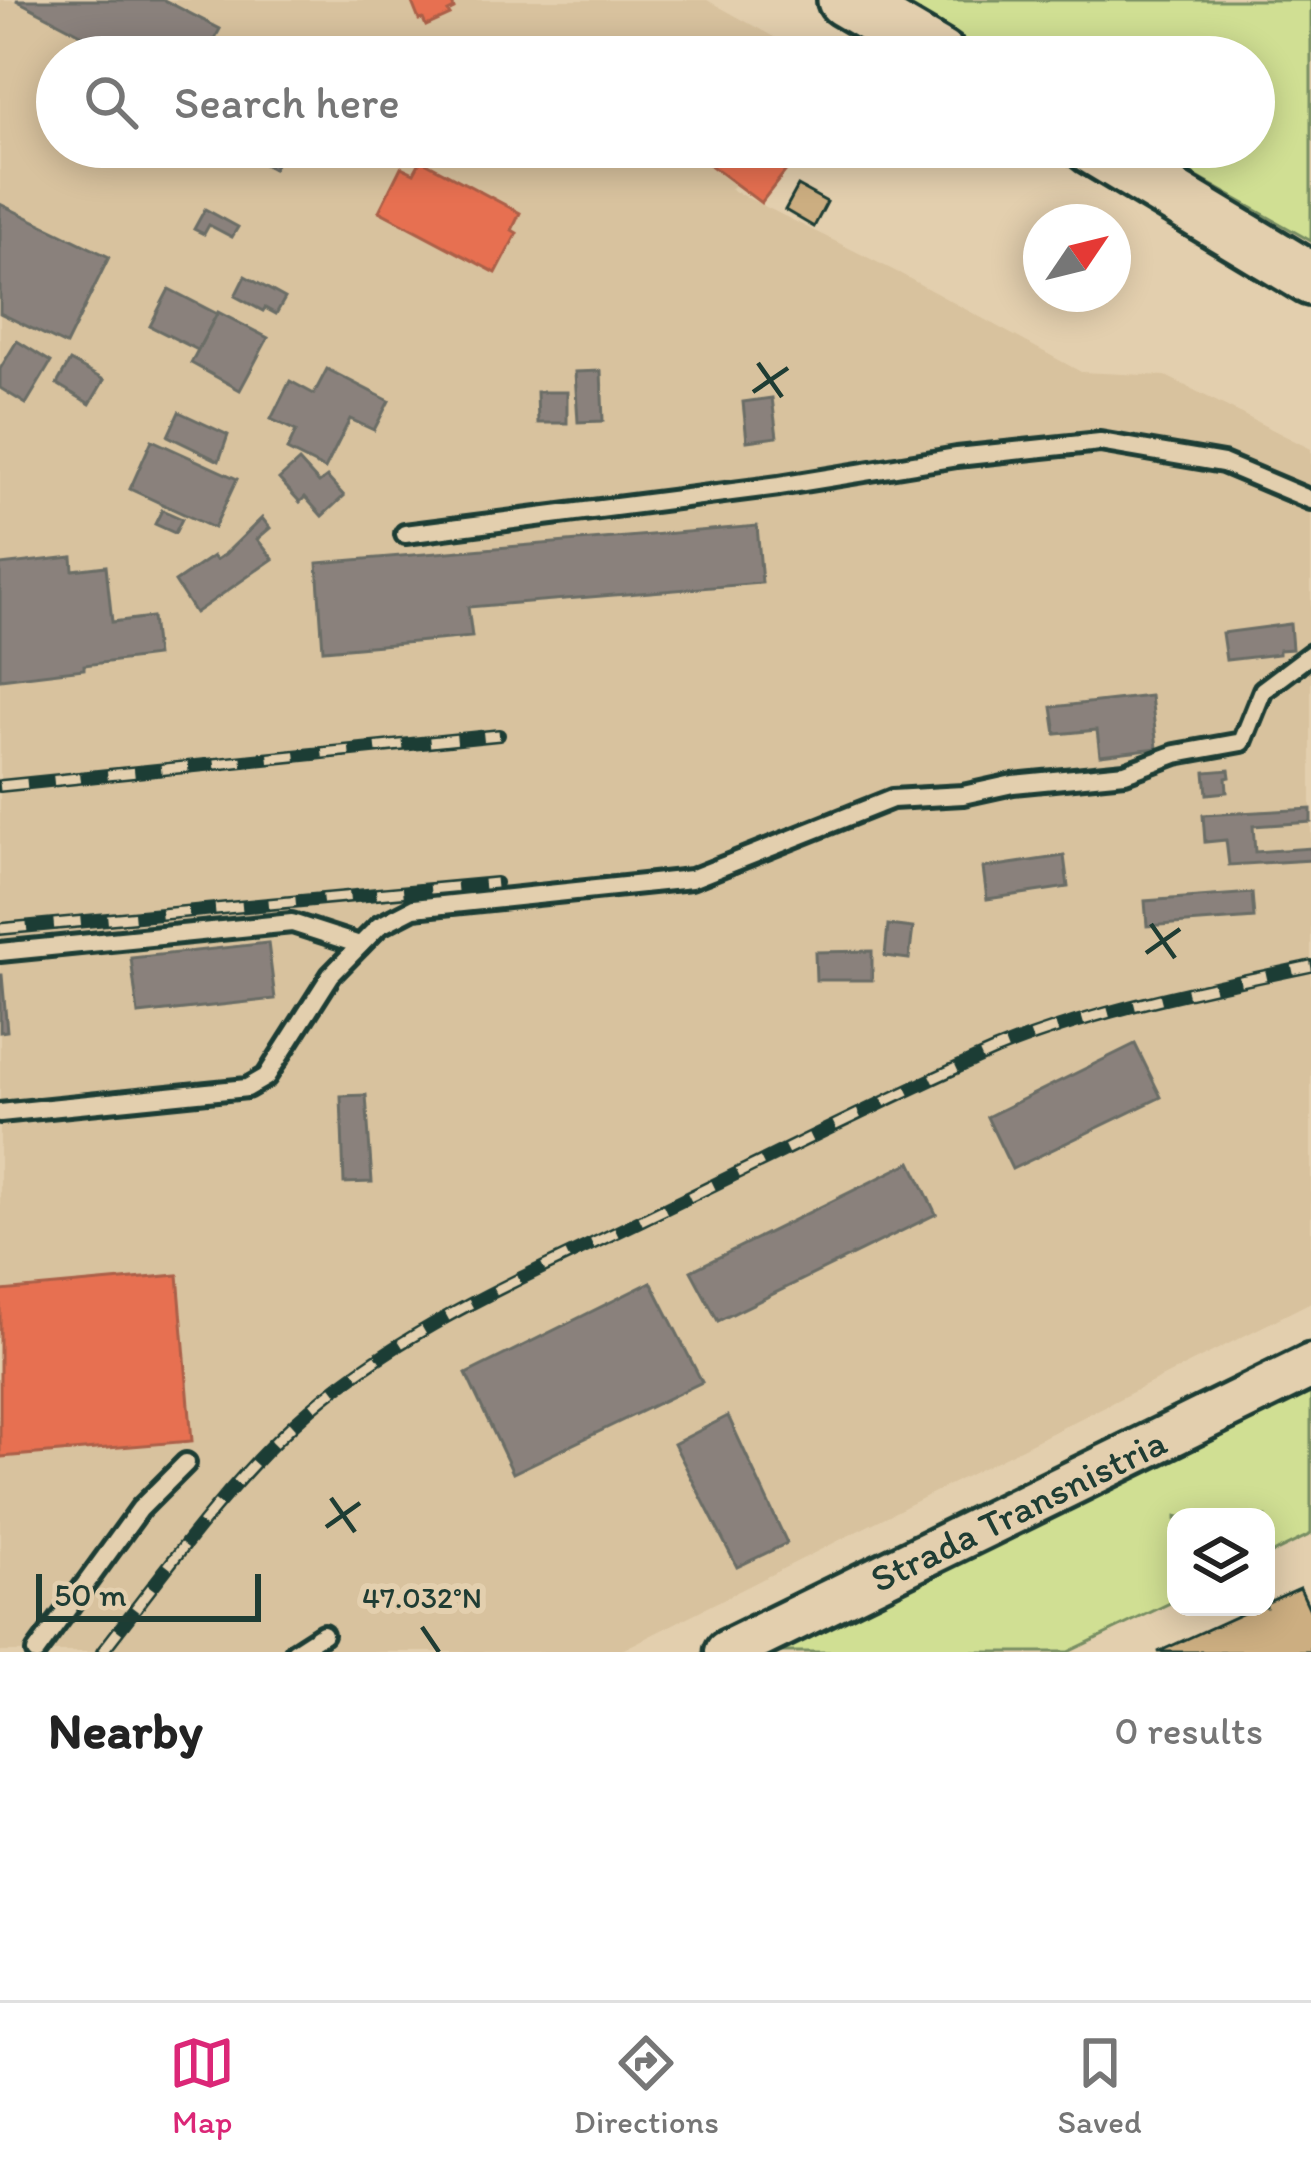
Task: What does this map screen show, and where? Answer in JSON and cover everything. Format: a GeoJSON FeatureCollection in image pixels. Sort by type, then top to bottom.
{"type":"FeatureCollection","features":[{"type":"Feature","properties":{"kind":"main road"},"geometry":{"type":"LineString","coordinates":[[844,0],[905,36]]}},
{"type":"Feature","properties":{"kind":"main road"},"geometry":{"type":"LineString","coordinates":[[1125,168],[1311,279]]}},
{"type":"Feature","properties":{"kind":"street","name":"Strada Transnistria"},"geometry":{"type":"LineString","coordinates":[[727,1652],[1311,1366]]}},
{"type":"Feature","properties":{"kind":"lane"},"geometry":{"type":"LineString","coordinates":[[405,534],[779,486],[957,457],[1100,442],[1223,463],[1311,500]]}},
{"type":"Feature","properties":{"kind":"lane"},"geometry":{"type":"LineString","coordinates":[[0,1113],[247,1088],[266,1077],[331,975],[379,926],[414,908],[691,879],[892,799],[964,795],[1013,784],[1125,773],[1177,754],[1242,742],[1264,690],[1311,654]]}},
{"type":"Feature","properties":{"kind":"lane"},"geometry":{"type":"LineString","coordinates":[[0,952],[292,923],[360,945]]}},
{"type":"Feature","properties":{"kind":"lane"},"geometry":{"type":"LineString","coordinates":[[36,1652],[140,1509],[186,1463]]}},
{"type":"Feature","properties":{"kind":"lane"},"geometry":{"type":"LineString","coordinates":[[295,1652],[323,1634]]}},
{"type":"Feature","properties":{"kind":"shaded area"},"geometry":{"type":"Polygon","coordinates":[[[0,0],[707,0],[772,36],[36,36],[36,168],[751,168],[730,189],[899,273],[1081,372],[1166,376],[1311,449],[1311,1302],[618,1652],[0,1652],[0,0]]]}},
{"type":"Feature","properties":{"kind":"green space"},"geometry":{"type":"Polygon","coordinates":[[[874,0],[1311,0],[1311,241],[1181,168],[1275,168],[1275,36],[940,36],[874,0]]]}},
{"type":"Feature","properties":{"kind":"green space"},"geometry":{"type":"Polygon","coordinates":[[[1311,1385],[1311,1534],[1275,1552],[1275,1508],[1167,1508],[1167,1604],[1068,1652],[775,1652],[1311,1385]]]}},
{"type":"Feature","properties":{"kind":"building: Shops"},"geometry":{"type":"Polygon","coordinates":[[[411,0],[451,0],[454,9],[426,26],[411,0]]]}},
{"type":"Feature","properties":{"kind":"building: Shops"},"geometry":{"type":"Polygon","coordinates":[[[400,168],[414,173],[417,168],[436,168],[520,213],[512,230],[517,233],[496,273],[379,211],[400,168]]]}},
{"type":"Feature","properties":{"kind":"building: Shops"},"geometry":{"type":"Polygon","coordinates":[[[714,168],[788,168],[761,203],[714,168]]]}},
{"type":"Feature","properties":{"kind":"building: Shops"},"geometry":{"type":"Polygon","coordinates":[[[178,1275],[192,1441],[0,1457],[0,1291],[178,1275]]]}},
{"type":"Feature","properties":{"kind":"building: Industry"},"geometry":{"type":"Polygon","coordinates":[[[16,0],[164,0],[220,29],[216,36],[85,36],[16,0]]]}},
{"type":"Feature","properties":{"kind":"building: Industry"},"geometry":{"type":"Polygon","coordinates":[[[0,204],[109,257],[66,345],[0,313],[0,204]]]}},
{"type":"Feature","properties":{"kind":"building: Industry"},"geometry":{"type":"Polygon","coordinates":[[[205,209],[238,227],[232,237],[209,225],[204,234],[194,229],[205,209]]]}},
{"type":"Feature","properties":{"kind":"building: Industry"},"geometry":{"type":"Polygon","coordinates":[[[245,276],[285,298],[276,314],[235,296],[245,276]]]}},
{"type":"Feature","properties":{"kind":"building: Industry"},"geometry":{"type":"Polygon","coordinates":[[[169,289],[217,314],[198,350],[150,326],[169,289]]]}},
{"type":"Feature","properties":{"kind":"building: Industry"},"geometry":{"type":"Polygon","coordinates":[[[218,312],[268,338],[240,390],[191,363],[218,312]]]}},
{"type":"Feature","properties":{"kind":"building: Industry"},"geometry":{"type":"Polygon","coordinates":[[[17,341],[51,362],[26,404],[0,388],[0,369],[17,341]]]}},
{"type":"Feature","properties":{"kind":"building: Industry"},"geometry":{"type":"Polygon","coordinates":[[[70,361],[104,380],[90,404],[57,384],[70,361]]]}},
{"type":"Feature","properties":{"kind":"building: Industry"},"geometry":{"type":"Polygon","coordinates":[[[327,369],[389,401],[374,430],[350,419],[325,469],[287,450],[296,431],[271,419],[290,381],[314,394],[327,369]]]}},
{"type":"Feature","properties":{"kind":"building: Industry"},"geometry":{"type":"Polygon","coordinates":[[[601,371],[603,421],[578,422],[575,372],[601,371]]]}},
{"type":"Feature","properties":{"kind":"building: Industry"},"geometry":{"type":"Polygon","coordinates":[[[537,392],[567,392],[567,423],[538,423],[537,392]]]}},
{"type":"Feature","properties":{"kind":"building: Industry"},"geometry":{"type":"Polygon","coordinates":[[[772,398],[777,437],[747,441],[743,402],[772,398]]]}},
{"type":"Feature","properties":{"kind":"building: Industry"},"geometry":{"type":"Polygon","coordinates":[[[179,412],[228,435],[219,461],[168,436],[179,412]]]}},
{"type":"Feature","properties":{"kind":"building: Industry"},"geometry":{"type":"Polygon","coordinates":[[[152,440],[237,479],[214,528],[130,489],[152,440]]]}},
{"type":"Feature","properties":{"kind":"building: Industry"},"geometry":{"type":"Polygon","coordinates":[[[299,461],[319,483],[327,477],[344,496],[322,516],[305,497],[300,502],[279,479],[299,461]]]}},
{"type":"Feature","properties":{"kind":"building: Industry"},"geometry":{"type":"Polygon","coordinates":[[[162,510],[182,519],[175,533],[155,524],[162,510]]]}},
{"type":"Feature","properties":{"kind":"building: Industry"},"geometry":{"type":"Polygon","coordinates":[[[262,518],[270,528],[257,539],[273,559],[195,613],[175,582],[213,556],[216,560],[225,554],[262,518]]]}},
{"type":"Feature","properties":{"kind":"building: Industry"},"geometry":{"type":"Polygon","coordinates":[[[757,526],[762,583],[468,607],[472,637],[323,650],[317,563],[757,526]]]}},
{"type":"Feature","properties":{"kind":"building: Industry"},"geometry":{"type":"Polygon","coordinates":[[[72,557],[73,570],[106,566],[112,622],[152,617],[156,656],[0,679],[0,565],[72,557]]]}},
{"type":"Feature","properties":{"kind":"building: Industry"},"geometry":{"type":"Polygon","coordinates":[[[1290,624],[1292,649],[1226,660],[1222,633],[1290,624]]]}},
{"type":"Feature","properties":{"kind":"building: Industry"},"geometry":{"type":"Polygon","coordinates":[[[1151,696],[1157,748],[1100,755],[1097,730],[1056,734],[1052,707],[1151,696]]]}},
{"type":"Feature","properties":{"kind":"building: Industry"},"geometry":{"type":"Polygon","coordinates":[[[1229,770],[1227,792],[1207,794],[1205,772],[1229,770]]]}},
{"type":"Feature","properties":{"kind":"building: Industry"},"geometry":{"type":"Polygon","coordinates":[[[1311,809],[1311,822],[1253,826],[1255,852],[1311,848],[1311,860],[1229,865],[1226,840],[1205,842],[1203,815],[1311,809]]]}},
{"type":"Feature","properties":{"kind":"building: Industry"},"geometry":{"type":"Polygon","coordinates":[[[1064,856],[1068,887],[987,899],[983,868],[1064,856]]]}},
{"type":"Feature","properties":{"kind":"building: Industry"},"geometry":{"type":"Polygon","coordinates":[[[1252,893],[1254,918],[1147,926],[1145,901],[1252,893]]]}},
{"type":"Feature","properties":{"kind":"building: Industry"},"geometry":{"type":"Polygon","coordinates":[[[888,925],[913,928],[909,959],[885,956],[888,925]]]}},
{"type":"Feature","properties":{"kind":"building: Industry"},"geometry":{"type":"Polygon","coordinates":[[[268,943],[275,999],[138,1014],[131,958],[268,943]]]}},
{"type":"Feature","properties":{"kind":"building: Industry"},"geometry":{"type":"Polygon","coordinates":[[[872,951],[872,980],[816,980],[815,952],[872,951]]]}},
{"type":"Feature","properties":{"kind":"building: Industry"},"geometry":{"type":"Polygon","coordinates":[[[0,975],[7,1031],[0,1032],[0,975]]]}},
{"type":"Feature","properties":{"kind":"building: Industry"},"geometry":{"type":"Polygon","coordinates":[[[1135,1044],[1161,1097],[1012,1169],[987,1117],[1135,1044]]]}},
{"type":"Feature","properties":{"kind":"building: Industry"},"geometry":{"type":"Polygon","coordinates":[[[366,1095],[372,1182],[344,1183],[341,1096],[366,1095]]]}},
{"type":"Feature","properties":{"kind":"building: Industry"},"geometry":{"type":"Polygon","coordinates":[[[911,1162],[936,1214],[718,1321],[691,1271],[911,1162]]]}},
{"type":"Feature","properties":{"kind":"building: Industry"},"geometry":{"type":"Polygon","coordinates":[[[651,1282],[702,1382],[513,1473],[466,1374],[651,1282]]]}},
{"type":"Feature","properties":{"kind":"building: Industry"},"geometry":{"type":"Polygon","coordinates":[[[728,1416],[787,1543],[737,1567],[674,1444],[728,1416]]]}},
{"type":"Feature","properties":{"kind":"building: Other"},"geometry":{"type":"Polygon","coordinates":[[[798,186],[827,202],[814,227],[785,210],[798,186]]]}},
{"type":"Feature","properties":{"kind":"building: Other"},"geometry":{"type":"Polygon","coordinates":[[[1300,1588],[1311,1612],[1311,1652],[1158,1652],[1237,1616],[1275,1616],[1275,1599],[1300,1588]]]}},
{"type":"Feature","properties":{"kind":"railway"},"geometry":{"type":"LineString","coordinates":[[0,786],[499,735]]}},
{"type":"Feature","properties":{"kind":"railway"},"geometry":{"type":"LineString","coordinates":[[0,929],[496,883]]}},
{"type":"Feature","properties":{"kind":"railway"},"geometry":{"type":"LineString","coordinates":[[102,1652],[194,1533],[269,1448],[334,1390],[418,1333],[506,1285],[996,1050],[1112,1011],[1311,966]]}}]}
